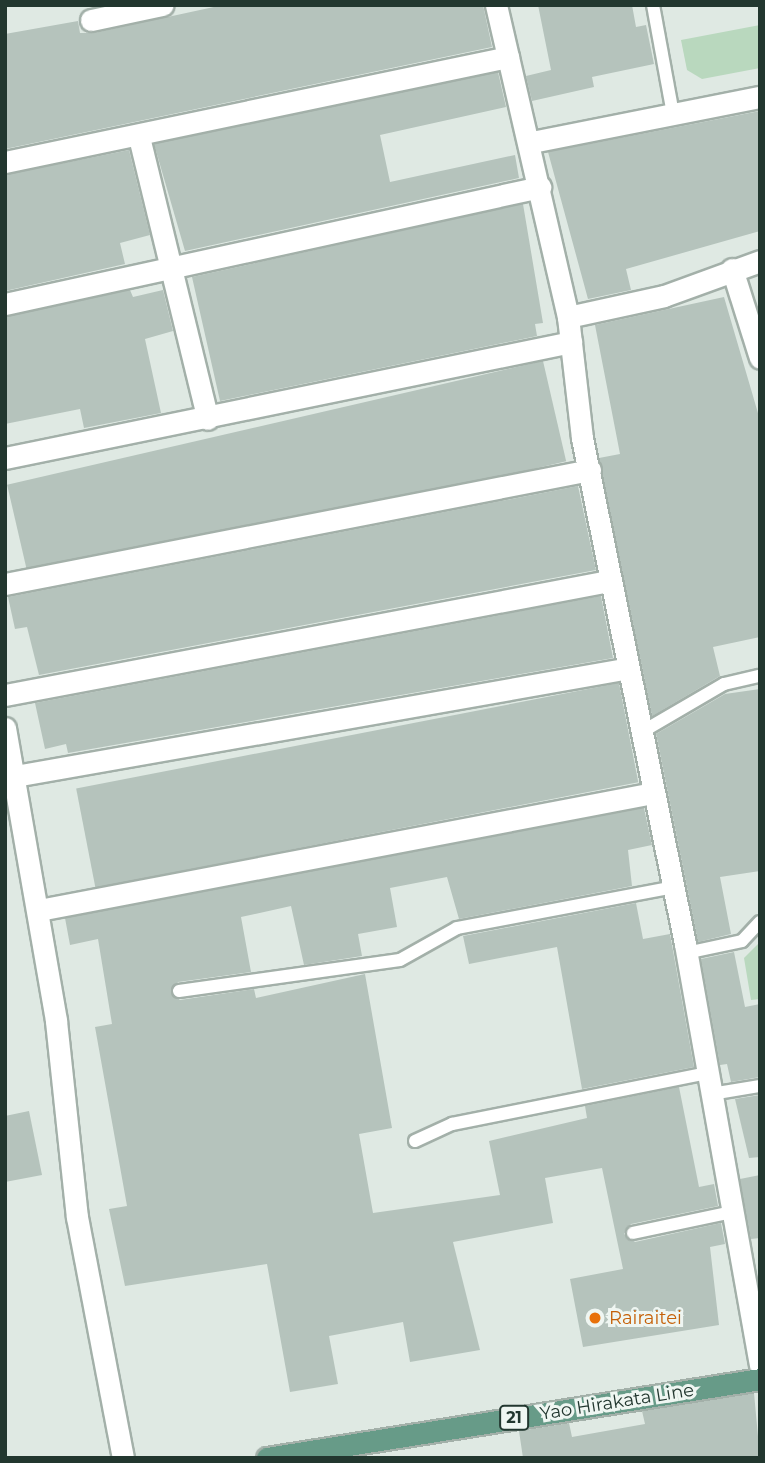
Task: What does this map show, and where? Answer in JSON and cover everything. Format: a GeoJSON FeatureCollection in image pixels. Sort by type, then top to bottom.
{"type":"FeatureCollection","features":[{"type":"Feature","properties":{"kind":"main road","name":"Yao Hirakata Line"},"geometry":{"type":"LineString","coordinates":[[267,1458],[760,1379]]}},
{"type":"Feature","properties":{"kind":"street"},"geometry":{"type":"LineString","coordinates":[[102,14],[162,5]]}},
{"type":"Feature","properties":{"kind":"street"},"geometry":{"type":"LineString","coordinates":[[496,5],[532,142],[568,317],[590,470],[624,669],[686,953],[760,1365]]}},
{"type":"Feature","properties":{"kind":"street"},"geometry":{"type":"LineString","coordinates":[[5,162],[139,137],[508,57]]}},
{"type":"Feature","properties":{"kind":"street"},"geometry":{"type":"LineString","coordinates":[[532,142],[760,97]]}},
{"type":"Feature","properties":{"kind":"street"},"geometry":{"type":"LineString","coordinates":[[139,137],[208,419]]}},
{"type":"Feature","properties":{"kind":"street"},"geometry":{"type":"LineString","coordinates":[[5,304],[540,187]]}},
{"type":"Feature","properties":{"kind":"street"},"geometry":{"type":"LineString","coordinates":[[568,317],[664,296],[760,261]]}},
{"type":"Feature","properties":{"kind":"street"},"geometry":{"type":"LineString","coordinates":[[732,270],[760,358]]}},
{"type":"Feature","properties":{"kind":"street"},"geometry":{"type":"LineString","coordinates":[[5,458],[208,419],[571,342]]}},
{"type":"Feature","properties":{"kind":"street"},"geometry":{"type":"LineString","coordinates":[[5,584],[590,470]]}},
{"type":"Feature","properties":{"kind":"street"},"geometry":{"type":"LineString","coordinates":[[5,695],[609,581]]}},
{"type":"Feature","properties":{"kind":"street"},"geometry":{"type":"LineString","coordinates":[[15,776],[624,669]]}},
{"type":"Feature","properties":{"kind":"street"},"geometry":{"type":"LineString","coordinates":[[5,728],[39,909],[77,1217],[123,1458]]}},
{"type":"Feature","properties":{"kind":"street"},"geometry":{"type":"LineString","coordinates":[[39,909],[653,793]]}},
{"type":"Feature","properties":{"kind":"lane"},"geometry":{"type":"LineString","coordinates":[[653,5],[673,114]]}},
{"type":"Feature","properties":{"kind":"lane"},"geometry":{"type":"LineString","coordinates":[[640,733],[724,684],[760,676]]}},
{"type":"Feature","properties":{"kind":"lane"},"geometry":{"type":"LineString","coordinates":[[179,991],[400,960],[457,929],[673,887]]}},
{"type":"Feature","properties":{"kind":"lane"},"geometry":{"type":"LineString","coordinates":[[686,953],[742,941],[760,922]]}},
{"type":"Feature","properties":{"kind":"lane"},"geometry":{"type":"LineString","coordinates":[[415,1141],[452,1124],[708,1073]]}},
{"type":"Feature","properties":{"kind":"lane"},"geometry":{"type":"LineString","coordinates":[[711,1094],[760,1086]]}},
{"type":"Feature","properties":{"kind":"lane"},"geometry":{"type":"LineString","coordinates":[[633,1233],[733,1212]]}},
{"type":"Feature","properties":{"kind":"green space"},"geometry":{"type":"Polygon","coordinates":[[[760,25],[760,68],[702,79],[687,70],[681,40],[760,25]]]}},
{"type":"Feature","properties":{"kind":"green space"},"geometry":{"type":"Polygon","coordinates":[[[760,942],[760,999],[751,1000],[744,958],[760,942]]]}},
{"type":"Feature","properties":{"kind":"building"},"geometry":{"type":"Polygon","coordinates":[[[223,5],[483,5],[492,47],[5,149],[5,34],[78,21],[80,33],[94,33],[223,5]]]}},
{"type":"Feature","properties":{"kind":"building"},"geometry":{"type":"Polygon","coordinates":[[[538,5],[632,5],[636,27],[646,25],[654,64],[592,77],[594,87],[532,101],[526,76],[551,70],[538,5]]]}},
{"type":"Feature","properties":{"kind":"building"},"geometry":{"type":"Polygon","coordinates":[[[498,72],[506,107],[380,135],[390,182],[515,155],[519,178],[185,251],[154,144],[498,72]]]}},
{"type":"Feature","properties":{"kind":"building"},"geometry":{"type":"Polygon","coordinates":[[[760,111],[760,231],[626,269],[631,290],[588,299],[548,152],[760,111]]]}},
{"type":"Feature","properties":{"kind":"building"},"geometry":{"type":"Polygon","coordinates":[[[129,150],[150,235],[120,243],[125,264],[5,291],[5,175],[129,150]]]}},
{"type":"Feature","properties":{"kind":"building"},"geometry":{"type":"Polygon","coordinates":[[[523,204],[543,323],[535,324],[537,336],[220,401],[192,277],[523,204]]]}},
{"type":"Feature","properties":{"kind":"building"},"geometry":{"type":"Polygon","coordinates":[[[130,290],[133,297],[163,290],[173,331],[145,339],[161,413],[84,428],[80,409],[5,424],[5,317],[130,290]]]}},
{"type":"Feature","properties":{"kind":"building"},"geometry":{"type":"Polygon","coordinates":[[[724,297],[760,420],[760,637],[713,647],[720,676],[652,716],[599,458],[620,454],[595,325],[724,297]]]}},
{"type":"Feature","properties":{"kind":"building"},"geometry":{"type":"Polygon","coordinates":[[[543,361],[566,461],[30,585],[7,485],[543,361]]]}},
{"type":"Feature","properties":{"kind":"building"},"geometry":{"type":"Polygon","coordinates":[[[578,486],[596,570],[39,675],[27,627],[15,629],[8,597],[578,486]]]}},
{"type":"Feature","properties":{"kind":"building"},"geometry":{"type":"Polygon","coordinates":[[[601,596],[613,658],[68,753],[66,744],[45,749],[35,703],[601,596]]]}},
{"type":"Feature","properties":{"kind":"building"},"geometry":{"type":"Polygon","coordinates":[[[619,683],[638,782],[95,888],[76,789],[619,683]]]}},
{"type":"Feature","properties":{"kind":"building"},"geometry":{"type":"Polygon","coordinates":[[[760,689],[760,871],[720,877],[731,934],[698,942],[656,734],[725,694],[760,689]]]}},
{"type":"Feature","properties":{"kind":"building"},"geometry":{"type":"Polygon","coordinates":[[[644,808],[652,845],[628,850],[632,886],[459,919],[447,877],[390,888],[397,927],[358,934],[362,956],[304,965],[291,906],[241,917],[251,972],[178,982],[171,993],[180,1000],[254,989],[256,998],[365,974],[392,1128],[359,1134],[373,1213],[500,1195],[489,1141],[587,1118],[585,1106],[679,1087],[699,1187],[714,1184],[718,1206],[631,1224],[624,1234],[635,1242],[721,1223],[725,1244],[710,1247],[719,1325],[583,1347],[570,1279],[623,1269],[602,1168],[545,1178],[553,1223],[453,1242],[480,1350],[410,1362],[403,1322],[329,1336],[338,1384],[290,1392],[267,1264],[125,1286],[109,1209],[127,1206],[95,1027],[112,1024],[98,939],[70,945],[65,918],[644,808]]]}},
{"type":"Feature","properties":{"kind":"building"},"geometry":{"type":"Polygon","coordinates":[[[636,903],[643,939],[670,934],[694,1067],[582,1089],[557,947],[469,964],[463,936],[636,903]]]}},
{"type":"Feature","properties":{"kind":"building"},"geometry":{"type":"Polygon","coordinates":[[[734,952],[745,1007],[760,1004],[760,1077],[731,1082],[727,1064],[720,1065],[701,959],[734,952]]]}},
{"type":"Feature","properties":{"kind":"building"},"geometry":{"type":"Polygon","coordinates":[[[760,1095],[760,1157],[749,1158],[735,1099],[760,1095]]]}},
{"type":"Feature","properties":{"kind":"building"},"geometry":{"type":"Polygon","coordinates":[[[29,1111],[42,1175],[5,1182],[5,1116],[29,1111]]]}},
{"type":"Feature","properties":{"kind":"building"},"geometry":{"type":"Polygon","coordinates":[[[760,1175],[760,1238],[751,1239],[740,1179],[760,1175]]]}},
{"type":"Feature","properties":{"kind":"building"},"geometry":{"type":"Polygon","coordinates":[[[754,1393],[760,1458],[523,1458],[519,1431],[569,1423],[572,1437],[645,1424],[642,1411],[754,1393]]]}},
{"type":"Feature","properties":{"kind":"place","name":"Rairaitei"},"geometry":{"type":"Point","coordinates":[595,1318]}}]}
